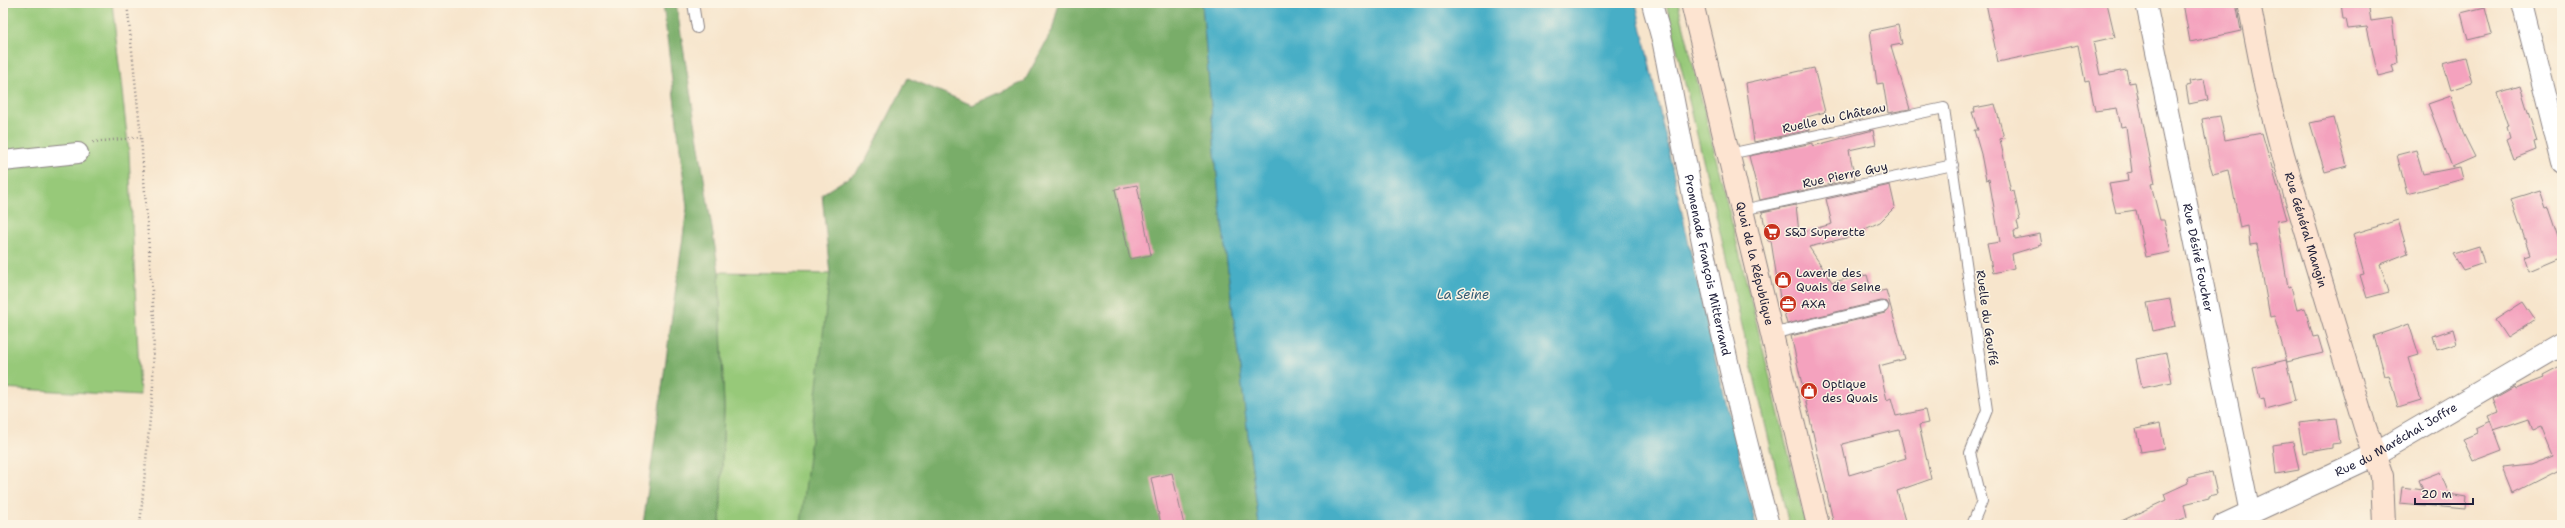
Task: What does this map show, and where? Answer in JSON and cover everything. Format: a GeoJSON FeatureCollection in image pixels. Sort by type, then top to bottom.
{"type":"FeatureCollection","features":[{"type":"Feature","properties":{"kind":"main road","name":"Quai de la République"},"geometry":{"type":"LineString","coordinates":[[1692,3],[1818,525]]}},
{"type":"Feature","properties":{"kind":"main road","name":"Rue Général Mangin"},"geometry":{"type":"LineString","coordinates":[[2248,3],[2282,150],[2382,476],[2384,525]]}},
{"type":"Feature","properties":{"kind":"street","name":"Promenade François Mitterrand"},"geometry":{"type":"LineString","coordinates":[[1652,3],[1662,40],[1694,203],[1726,351],[1769,525]]}},
{"type":"Feature","properties":{"kind":"street","name":"Rue Désiré Foucher"},"geometry":{"type":"LineString","coordinates":[[2146,3],[2250,513]]}},
{"type":"Feature","properties":{"kind":"street"},"geometry":{"type":"LineString","coordinates":[[2522,3],[2562,163]]}},
{"type":"Feature","properties":{"kind":"street"},"geometry":{"type":"LineString","coordinates":[[3,161],[78,153]]}},
{"type":"Feature","properties":{"kind":"street","name":"Rue du Maréchal Joffre"},"geometry":{"type":"LineString","coordinates":[[2224,525],[2374,454],[2562,344]]}},
{"type":"Feature","properties":{"kind":"lane"},"geometry":{"type":"LineString","coordinates":[[693,3],[697,28]]}},
{"type":"Feature","properties":{"kind":"lane","name":"Ruelle du Château"},"geometry":{"type":"LineString","coordinates":[[1729,154],[1944,108]]}},
{"type":"Feature","properties":{"kind":"lane","name":"Ruelle du Gouffé"},"geometry":{"type":"LineString","coordinates":[[1944,108],[1987,410],[1970,453],[1982,501],[1972,525]]}},
{"type":"Feature","properties":{"kind":"lane","name":"Rue Pierre Guy"},"geometry":{"type":"LineString","coordinates":[[1742,210],[1953,165]]}},
{"type":"Feature","properties":{"kind":"lane"},"geometry":{"type":"LineString","coordinates":[[1772,334],[1883,307]]}},
{"type":"Feature","properties":{"kind":"path"},"geometry":{"type":"LineString","coordinates":[[127,3],[141,137],[154,318],[154,360],[140,525]]}},
{"type":"Feature","properties":{"kind":"path"},"geometry":{"type":"LineString","coordinates":[[78,153],[93,142],[141,137]]}},
{"type":"Feature","properties":{"kind":"green space"},"geometry":{"type":"Polygon","coordinates":[[[3,3],[112,3],[129,153],[140,396],[3,388],[3,3]]]}},
{"type":"Feature","properties":{"kind":"green space"},"geometry":{"type":"Polygon","coordinates":[[[663,3],[676,3],[719,272],[724,408],[720,525],[643,525],[687,208],[663,3]]]}},
{"type":"Feature","properties":{"kind":"green space"},"geometry":{"type":"Polygon","coordinates":[[[1059,3],[1202,3],[1219,197],[1259,525],[801,525],[830,274],[822,194],[854,174],[865,162],[908,78],[972,105],[1024,82],[1052,31],[1059,3]]]}},
{"type":"Feature","properties":{"kind":"green space"},"geometry":{"type":"Polygon","coordinates":[[[1666,3],[1678,3],[1806,525],[1789,525],[1666,3]]]}},
{"type":"Feature","properties":{"kind":"green space"},"geometry":{"type":"Polygon","coordinates":[[[719,272],[830,274],[865,525],[720,525],[724,408],[719,272]]]}},
{"type":"Feature","properties":{"kind":"water","name":"La Seine"},"geometry":{"type":"Polygon","coordinates":[[[1202,3],[1636,3],[1704,313],[1756,525],[1259,525],[1219,197],[1202,3]]]}},
{"type":"Feature","properties":{"kind":"building"},"geometry":{"type":"Polygon","coordinates":[[[1986,3],[2107,3],[2115,37],[2093,42],[2100,75],[2126,70],[2129,83],[2135,82],[2155,183],[2151,184],[2160,220],[2164,220],[2171,252],[2146,257],[2136,210],[2116,213],[2109,184],[2128,181],[2127,173],[2132,172],[2126,126],[2121,127],[2117,108],[2095,111],[2089,80],[2085,81],[2078,45],[1998,62],[1986,3]]]}},
{"type":"Feature","properties":{"kind":"building"},"geometry":{"type":"Polygon","coordinates":[[[2183,3],[2236,3],[2241,31],[2190,42],[2183,3]]]}},
{"type":"Feature","properties":{"kind":"building"},"geometry":{"type":"Polygon","coordinates":[[[2341,3],[2368,3],[2371,21],[2392,18],[2397,63],[2392,65],[2394,72],[2378,76],[2367,27],[2348,29],[2346,19],[2343,19],[2341,3]]]}},
{"type":"Feature","properties":{"kind":"building"},"geometry":{"type":"Polygon","coordinates":[[[2485,7],[2492,34],[2468,40],[2461,13],[2485,7]]]}},
{"type":"Feature","properties":{"kind":"building"},"geometry":{"type":"Polygon","coordinates":[[[1898,25],[1902,44],[1891,46],[1910,109],[1888,113],[1883,83],[1877,84],[1870,31],[1898,25]]]}},
{"type":"Feature","properties":{"kind":"building"},"geometry":{"type":"Polygon","coordinates":[[[2465,57],[2472,83],[2451,90],[2443,63],[2465,57]]]}},
{"type":"Feature","properties":{"kind":"building"},"geometry":{"type":"Polygon","coordinates":[[[1814,68],[1825,112],[1807,117],[1810,130],[1754,142],[1746,83],[1814,68]]]}},
{"type":"Feature","properties":{"kind":"building"},"geometry":{"type":"Polygon","coordinates":[[[2204,79],[2208,100],[2189,104],[2186,86],[2190,85],[2189,81],[2204,79]]]}},
{"type":"Feature","properties":{"kind":"building"},"geometry":{"type":"Polygon","coordinates":[[[2520,86],[2537,141],[2534,142],[2536,150],[2513,159],[2506,140],[2510,138],[2507,127],[2509,126],[2498,93],[2520,86]]]}},
{"type":"Feature","properties":{"kind":"building"},"geometry":{"type":"Polygon","coordinates":[[[2451,96],[2463,133],[2475,157],[2452,167],[2428,104],[2451,96]]]}},
{"type":"Feature","properties":{"kind":"building"},"geometry":{"type":"Polygon","coordinates":[[[1995,104],[2004,138],[2000,139],[2011,192],[2014,191],[2020,220],[2017,221],[2019,230],[2014,231],[2015,239],[2040,234],[2042,245],[2012,254],[2014,268],[1993,273],[1987,244],[2000,242],[1989,179],[1986,180],[1981,154],[1974,130],[1978,130],[1972,112],[1975,112],[1974,108],[1995,104]]]}},
{"type":"Feature","properties":{"kind":"building"},"geometry":{"type":"Polygon","coordinates":[[[2220,116],[2225,140],[2262,133],[2287,219],[2277,221],[2288,287],[2291,286],[2297,310],[2305,308],[2313,337],[2318,336],[2323,353],[2287,362],[2274,316],[2270,317],[2257,244],[2250,245],[2248,226],[2240,228],[2229,170],[2213,174],[2210,165],[2202,119],[2220,116]]]}},
{"type":"Feature","properties":{"kind":"building"},"geometry":{"type":"Polygon","coordinates":[[[2334,118],[2347,166],[2325,172],[2310,123],[2334,118]]]}},
{"type":"Feature","properties":{"kind":"building"},"geometry":{"type":"Polygon","coordinates":[[[1873,130],[1876,144],[1849,150],[1855,179],[1760,200],[1749,156],[1813,143],[1813,146],[1873,130]]]}},
{"type":"Feature","properties":{"kind":"building"},"geometry":{"type":"Polygon","coordinates":[[[2416,150],[2423,174],[2460,167],[2463,179],[2407,194],[2397,155],[2416,150]]]}},
{"type":"Feature","properties":{"kind":"building"},"geometry":{"type":"Polygon","coordinates":[[[1137,185],[1151,255],[1130,259],[1115,189],[1137,185]]]}},
{"type":"Feature","properties":{"kind":"building"},"geometry":{"type":"Polygon","coordinates":[[[1890,185],[1895,207],[1880,222],[1865,229],[1866,233],[1809,247],[1832,282],[1867,275],[1872,293],[1886,290],[1905,359],[1879,366],[1887,400],[1891,398],[1896,416],[1925,410],[1928,423],[1919,425],[1931,479],[1897,491],[1905,521],[1891,525],[1834,525],[1791,336],[1885,313],[1889,306],[1887,302],[1881,301],[1787,324],[1780,298],[1771,241],[1768,241],[1762,212],[1796,205],[1799,233],[1832,224],[1826,199],[1890,185]],[[1899,430],[1842,444],[1849,475],[1906,458],[1899,430]]]}},
{"type":"Feature","properties":{"kind":"building"},"geometry":{"type":"Polygon","coordinates":[[[2540,190],[2546,208],[2549,207],[2562,245],[2562,257],[2529,271],[2524,256],[2530,254],[2511,199],[2540,190]]]}},
{"type":"Feature","properties":{"kind":"building"},"geometry":{"type":"Polygon","coordinates":[[[2398,220],[2408,253],[2380,264],[2389,292],[2367,298],[2360,275],[2364,274],[2353,234],[2398,220]]]}},
{"type":"Feature","properties":{"kind":"building"},"geometry":{"type":"Polygon","coordinates":[[[2479,246],[2484,263],[2463,270],[2453,254],[2479,246]]]}},
{"type":"Feature","properties":{"kind":"building"},"geometry":{"type":"Polygon","coordinates":[[[2170,299],[2175,326],[2153,331],[2147,303],[2170,299]]]}},
{"type":"Feature","properties":{"kind":"building"},"geometry":{"type":"Polygon","coordinates":[[[2523,302],[2535,320],[2507,338],[2495,320],[2523,302]]]}},
{"type":"Feature","properties":{"kind":"building"},"geometry":{"type":"Polygon","coordinates":[[[2409,324],[2419,355],[2409,358],[2421,400],[2398,407],[2389,375],[2385,376],[2374,336],[2409,324]]]}},
{"type":"Feature","properties":{"kind":"building"},"geometry":{"type":"Polygon","coordinates":[[[2453,329],[2457,344],[2437,350],[2433,336],[2453,329]]]}},
{"type":"Feature","properties":{"kind":"building"},"geometry":{"type":"Polygon","coordinates":[[[2166,353],[2172,382],[2142,388],[2136,359],[2166,353]]]}},
{"type":"Feature","properties":{"kind":"building"},"geometry":{"type":"Polygon","coordinates":[[[2286,360],[2295,401],[2266,409],[2264,398],[2260,399],[2253,368],[2286,360]]]}},
{"type":"Feature","properties":{"kind":"building"},"geometry":{"type":"Polygon","coordinates":[[[2562,366],[2562,477],[2558,470],[2513,493],[2503,468],[2530,465],[2553,456],[2541,427],[2533,430],[2529,418],[2494,430],[2488,416],[2498,412],[2493,399],[2514,387],[2515,389],[2544,378],[2543,376],[2562,366]]]}},
{"type":"Feature","properties":{"kind":"building"},"geometry":{"type":"Polygon","coordinates":[[[2336,419],[2340,443],[2332,444],[2332,448],[2303,453],[2298,423],[2336,419]]]}},
{"type":"Feature","properties":{"kind":"building"},"geometry":{"type":"Polygon","coordinates":[[[2491,421],[2502,450],[2473,461],[2463,439],[2477,433],[2476,428],[2491,421]]]}},
{"type":"Feature","properties":{"kind":"building"},"geometry":{"type":"Polygon","coordinates":[[[2160,424],[2165,448],[2141,452],[2136,429],[2160,424]]]}},
{"type":"Feature","properties":{"kind":"building"},"geometry":{"type":"Polygon","coordinates":[[[2293,442],[2299,470],[2276,474],[2273,445],[2293,442]]]}},
{"type":"Feature","properties":{"kind":"building"},"geometry":{"type":"Polygon","coordinates":[[[2212,472],[2217,494],[2209,496],[2209,498],[2184,504],[2187,517],[2169,525],[2113,525],[2166,500],[2164,494],[2188,483],[2187,478],[2212,472]]]}},
{"type":"Feature","properties":{"kind":"building"},"geometry":{"type":"Polygon","coordinates":[[[2440,472],[2449,494],[2466,497],[2465,509],[2400,503],[2402,487],[2423,490],[2419,480],[2440,472]]]}},
{"type":"Feature","properties":{"kind":"building"},"geometry":{"type":"Polygon","coordinates":[[[1172,473],[1184,525],[1161,525],[1151,478],[1172,473]]]}},
{"type":"Feature","properties":{"kind":"place","name":"S&J Superette"},"geometry":{"type":"Point","coordinates":[1772,232]}},
{"type":"Feature","properties":{"kind":"place","name":"Laverie des Quais de Seine"},"geometry":{"type":"Point","coordinates":[1783,280]}},
{"type":"Feature","properties":{"kind":"place","name":"AXA"},"geometry":{"type":"Point","coordinates":[1788,304]}},
{"type":"Feature","properties":{"kind":"place","name":"Optique des Quais"},"geometry":{"type":"Point","coordinates":[1809,391]}}]}
